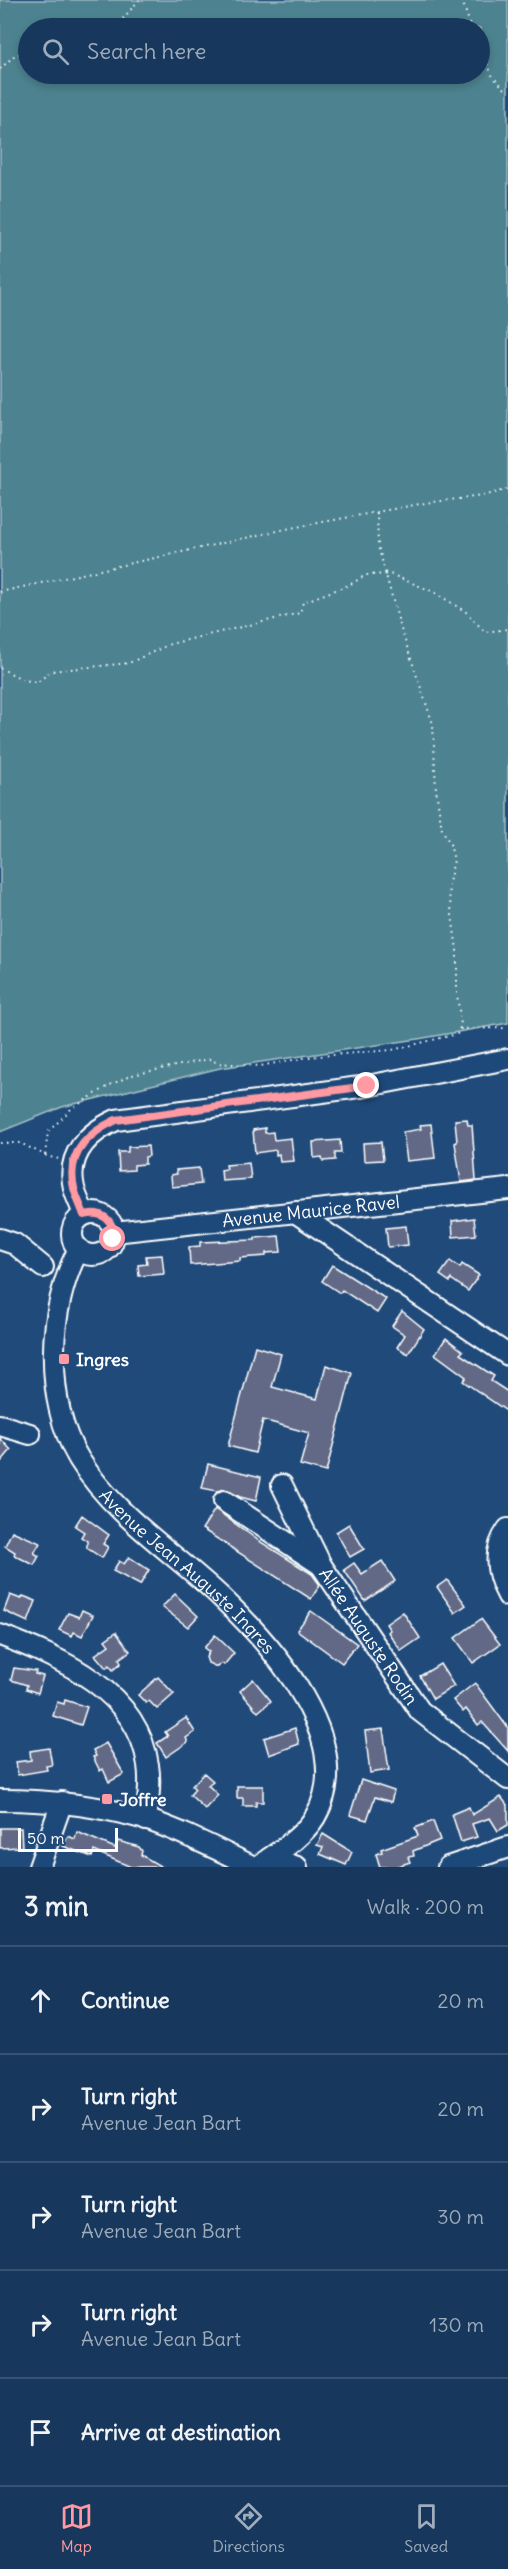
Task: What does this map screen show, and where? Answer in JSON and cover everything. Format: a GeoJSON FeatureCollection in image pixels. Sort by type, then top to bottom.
{"type":"FeatureCollection","features":[{"type":"Feature","properties":{"kind":"street"},"geometry":{"type":"LineString","coordinates":[[84,1215],[74,1188],[74,1160],[87,1137],[116,1120],[367,1086],[508,1059]]}},
{"type":"Feature","properties":{"kind":"street","name":"Avenue Maurice Ravel"},"geometry":{"type":"LineString","coordinates":[[114,1232],[508,1190]]}},
{"type":"Feature","properties":{"kind":"street"},"geometry":{"type":"LineString","coordinates":[[295,1212],[508,1355]]}},
{"type":"Feature","properties":{"kind":"street"},"geometry":{"type":"LineString","coordinates":[[97,1213],[104,1216],[109,1220],[114,1232],[110,1246],[99,1254],[91,1254],[79,1249],[73,1239],[73,1228],[84,1215],[97,1213]]}},
{"type":"Feature","properties":{"kind":"street"},"geometry":{"type":"LineString","coordinates":[[0,1239],[15,1244],[43,1267]]}},
{"type":"Feature","properties":{"kind":"street","name":"Avenue Jean Auguste Ingres"},"geometry":{"type":"LineString","coordinates":[[79,1249],[68,1267],[57,1310],[54,1365],[60,1412],[72,1446],[99,1487],[118,1507],[222,1598],[262,1641],[286,1670],[308,1704],[322,1736],[327,1765],[322,1802],[314,1818],[300,1834],[260,1864]]}},
{"type":"Feature","properties":{"kind":"street"},"geometry":{"type":"LineString","coordinates":[[0,1425],[30,1434]]}},
{"type":"Feature","properties":{"kind":"street"},"geometry":{"type":"LineString","coordinates":[[282,1485],[321,1565]]}},
{"type":"Feature","properties":{"kind":"street","name":"Allée Auguste Rodin"},"geometry":{"type":"LineString","coordinates":[[224,1501],[321,1565],[420,1712],[508,1779]]}},
{"type":"Feature","properties":{"kind":"street"},"geometry":{"type":"LineString","coordinates":[[508,1529],[498,1551],[497,1560],[497,1573],[508,1596]]}},
{"type":"Feature","properties":{"kind":"street"},"geometry":{"type":"LineString","coordinates":[[0,1635],[73,1666],[99,1684],[120,1706],[139,1734],[148,1763],[149,1792],[146,1820]]}},
{"type":"Feature","properties":{"kind":"street"},"geometry":{"type":"LineString","coordinates":[[0,1800],[62,1802],[108,1809],[146,1820],[260,1864],[297,1867]]}},
{"type":"Feature","properties":{"kind":"street"},"geometry":{"type":"LineString","coordinates":[[39,1867],[62,1802]]}},
{"type":"Feature","properties":{"kind":"street"},"geometry":{"type":"LineString","coordinates":[[448,1867],[508,1847]]}},
{"type":"Feature","properties":{"kind":"path"},"geometry":{"type":"LineString","coordinates":[[124,18],[139,0]]}},
{"type":"Feature","properties":{"kind":"path"},"geometry":{"type":"LineString","coordinates":[[462,0],[468,18]]}},
{"type":"Feature","properties":{"kind":"path"},"geometry":{"type":"LineString","coordinates":[[0,69],[18,54]]}},
{"type":"Feature","properties":{"kind":"path"},"geometry":{"type":"LineString","coordinates":[[490,70],[493,77],[508,92]]}},
{"type":"Feature","properties":{"kind":"path"},"geometry":{"type":"LineString","coordinates":[[0,592],[182,550],[425,502],[482,496],[508,489]]}},
{"type":"Feature","properties":{"kind":"path"},"geometry":{"type":"LineString","coordinates":[[45,1155],[48,1132],[71,1109],[110,1084],[132,1075],[209,1059],[218,1063],[260,1066],[309,1057],[392,1050],[457,1034],[461,1025],[457,994],[457,950],[448,887],[454,860],[450,844],[442,829],[436,790],[433,724],[400,626],[378,546],[377,512]]}},
{"type":"Feature","properties":{"kind":"path"},"geometry":{"type":"LineString","coordinates":[[0,668],[24,680],[38,682],[51,671],[129,663],[170,644],[300,613],[303,602],[349,585],[366,575],[386,574],[434,592],[466,612],[485,633],[508,629]]}},
{"type":"Feature","properties":{"kind":"path"},"geometry":{"type":"LineString","coordinates":[[459,1029],[508,1028]]}},
{"type":"Feature","properties":{"kind":"path"},"geometry":{"type":"LineString","coordinates":[[0,1143],[20,1143],[45,1155],[74,1160]]}},
{"type":"Feature","properties":{"kind":"green space"},"geometry":{"type":"Polygon","coordinates":[[[0,0],[508,0],[508,1023],[418,1039],[220,1068],[62,1107],[0,1132],[0,0]]]}},
{"type":"Feature","properties":{"kind":"building"},"geometry":{"type":"Polygon","coordinates":[[[467,1119],[468,1125],[472,1125],[476,1180],[461,1182],[455,1143],[457,1142],[455,1120],[467,1119]]]}},
{"type":"Feature","properties":{"kind":"building"},"geometry":{"type":"Polygon","coordinates":[[[431,1124],[435,1158],[407,1161],[403,1132],[421,1129],[420,1125],[431,1124]]]}},
{"type":"Feature","properties":{"kind":"building"},"geometry":{"type":"Polygon","coordinates":[[[265,1128],[265,1133],[273,1132],[274,1140],[291,1138],[294,1161],[280,1162],[276,1150],[255,1153],[253,1130],[265,1128]]]}},
{"type":"Feature","properties":{"kind":"building"},"geometry":{"type":"Polygon","coordinates":[[[340,1140],[341,1153],[335,1153],[335,1160],[323,1161],[322,1157],[314,1158],[313,1142],[340,1140]]]}},
{"type":"Feature","properties":{"kind":"building"},"geometry":{"type":"Polygon","coordinates":[[[381,1142],[383,1160],[364,1161],[363,1143],[381,1142]]]}},
{"type":"Feature","properties":{"kind":"building"},"geometry":{"type":"Polygon","coordinates":[[[148,1146],[149,1156],[145,1157],[145,1164],[134,1165],[134,1170],[119,1171],[118,1152],[128,1152],[128,1147],[148,1146]]]}},
{"type":"Feature","properties":{"kind":"building"},"geometry":{"type":"Polygon","coordinates":[[[249,1163],[251,1179],[222,1181],[221,1170],[227,1169],[226,1165],[249,1163]]]}},
{"type":"Feature","properties":{"kind":"building"},"geometry":{"type":"Polygon","coordinates":[[[199,1168],[201,1184],[172,1187],[171,1175],[177,1174],[176,1170],[199,1168]]]}},
{"type":"Feature","properties":{"kind":"building"},"geometry":{"type":"Polygon","coordinates":[[[474,1218],[476,1235],[453,1237],[452,1221],[474,1218]]]}},
{"type":"Feature","properties":{"kind":"building"},"geometry":{"type":"Polygon","coordinates":[[[406,1226],[408,1245],[388,1247],[386,1228],[406,1226]]]}},
{"type":"Feature","properties":{"kind":"building"},"geometry":{"type":"Polygon","coordinates":[[[279,1236],[281,1252],[240,1258],[240,1261],[190,1265],[189,1247],[200,1246],[200,1242],[255,1240],[255,1238],[279,1236]]]}},
{"type":"Feature","properties":{"kind":"building"},"geometry":{"type":"Polygon","coordinates":[[[162,1255],[164,1274],[139,1276],[138,1265],[147,1264],[146,1256],[162,1255]]]}},
{"type":"Feature","properties":{"kind":"building"},"geometry":{"type":"Polygon","coordinates":[[[450,1261],[460,1268],[462,1264],[479,1275],[468,1291],[451,1279],[450,1282],[440,1275],[450,1261]]]}},
{"type":"Feature","properties":{"kind":"building"},"geometry":{"type":"Polygon","coordinates":[[[332,1265],[386,1299],[377,1313],[342,1290],[340,1293],[322,1281],[332,1265]]]}},
{"type":"Feature","properties":{"kind":"building"},"geometry":{"type":"Polygon","coordinates":[[[402,1311],[424,1329],[408,1354],[397,1347],[405,1335],[392,1326],[402,1311]]]}},
{"type":"Feature","properties":{"kind":"building"},"geometry":{"type":"Polygon","coordinates":[[[446,1338],[463,1351],[460,1354],[494,1376],[491,1381],[508,1392],[508,1412],[463,1381],[466,1377],[435,1354],[446,1338]]]}},
{"type":"Feature","properties":{"kind":"building"},"geometry":{"type":"Polygon","coordinates":[[[255,1346],[281,1354],[272,1387],[317,1399],[326,1365],[352,1373],[326,1472],[300,1465],[309,1433],[263,1420],[255,1453],[228,1446],[255,1346]]]}},
{"type":"Feature","properties":{"kind":"building"},"geometry":{"type":"Polygon","coordinates":[[[0,1438],[11,1450],[0,1463],[0,1438]]]}},
{"type":"Feature","properties":{"kind":"building"},"geometry":{"type":"Polygon","coordinates":[[[208,1464],[261,1477],[256,1501],[240,1497],[225,1489],[217,1491],[202,1488],[208,1464]]]}},
{"type":"Feature","properties":{"kind":"building"},"geometry":{"type":"Polygon","coordinates":[[[215,1509],[259,1541],[312,1574],[320,1585],[311,1599],[202,1529],[215,1509]]]}},
{"type":"Feature","properties":{"kind":"building"},"geometry":{"type":"Polygon","coordinates":[[[82,1515],[109,1535],[103,1544],[108,1547],[102,1558],[87,1548],[87,1541],[81,1537],[84,1532],[75,1526],[82,1515]]]}},
{"type":"Feature","properties":{"kind":"building"},"geometry":{"type":"Polygon","coordinates":[[[349,1524],[364,1549],[350,1557],[336,1532],[349,1524]]]}},
{"type":"Feature","properties":{"kind":"building"},"geometry":{"type":"Polygon","coordinates":[[[12,1531],[40,1543],[34,1553],[39,1556],[34,1565],[14,1555],[15,1552],[5,1546],[12,1531]]]}},
{"type":"Feature","properties":{"kind":"building"},"geometry":{"type":"Polygon","coordinates":[[[129,1557],[149,1570],[140,1585],[113,1571],[119,1561],[124,1564],[129,1557]]]}},
{"type":"Feature","properties":{"kind":"building"},"geometry":{"type":"Polygon","coordinates":[[[382,1561],[395,1581],[365,1601],[344,1570],[354,1563],[362,1574],[382,1561]]]}},
{"type":"Feature","properties":{"kind":"building"},"geometry":{"type":"Polygon","coordinates":[[[447,1580],[466,1605],[455,1613],[437,1587],[447,1580]]]}},
{"type":"Feature","properties":{"kind":"building"},"geometry":{"type":"Polygon","coordinates":[[[175,1594],[198,1616],[188,1627],[162,1607],[175,1594]]]}},
{"type":"Feature","properties":{"kind":"building"},"geometry":{"type":"Polygon","coordinates":[[[10,1595],[21,1599],[23,1596],[36,1601],[28,1622],[4,1611],[10,1595]]]}},
{"type":"Feature","properties":{"kind":"building"},"geometry":{"type":"Polygon","coordinates":[[[82,1610],[93,1615],[82,1636],[74,1632],[72,1636],[59,1630],[68,1613],[79,1617],[82,1610]]]}},
{"type":"Feature","properties":{"kind":"building"},"geometry":{"type":"Polygon","coordinates":[[[311,1611],[357,1644],[342,1663],[297,1630],[311,1611]]]}},
{"type":"Feature","properties":{"kind":"building"},"geometry":{"type":"Polygon","coordinates":[[[403,1612],[420,1638],[401,1651],[388,1632],[390,1630],[386,1624],[403,1612]]]}},
{"type":"Feature","properties":{"kind":"building"},"geometry":{"type":"Polygon","coordinates":[[[481,1619],[500,1644],[473,1663],[455,1638],[481,1619]]]}},
{"type":"Feature","properties":{"kind":"building"},"geometry":{"type":"Polygon","coordinates":[[[116,1632],[130,1651],[119,1659],[121,1663],[113,1670],[109,1665],[106,1668],[95,1655],[109,1645],[105,1640],[116,1632]]]}},
{"type":"Feature","properties":{"kind":"building"},"geometry":{"type":"Polygon","coordinates":[[[215,1635],[234,1653],[224,1665],[221,1663],[217,1667],[208,1663],[206,1657],[209,1652],[204,1648],[215,1635]]]}},
{"type":"Feature","properties":{"kind":"building"},"geometry":{"type":"Polygon","coordinates":[[[440,1664],[454,1686],[433,1699],[420,1676],[440,1664]]]}},
{"type":"Feature","properties":{"kind":"building"},"geometry":{"type":"Polygon","coordinates":[[[14,1668],[36,1671],[35,1674],[43,1676],[38,1693],[26,1689],[27,1685],[11,1680],[14,1668]]]}},
{"type":"Feature","properties":{"kind":"building"},"geometry":{"type":"Polygon","coordinates":[[[158,1677],[174,1694],[157,1709],[138,1695],[158,1677]]]}},
{"type":"Feature","properties":{"kind":"building"},"geometry":{"type":"Polygon","coordinates":[[[253,1679],[271,1701],[258,1712],[240,1691],[253,1679]]]}},
{"type":"Feature","properties":{"kind":"building"},"geometry":{"type":"Polygon","coordinates":[[[475,1683],[508,1728],[508,1751],[482,1722],[478,1725],[466,1709],[463,1712],[453,1700],[475,1683]]]}},
{"type":"Feature","properties":{"kind":"building"},"geometry":{"type":"Polygon","coordinates":[[[65,1700],[87,1707],[81,1725],[53,1716],[57,1702],[64,1704],[65,1700]]]}},
{"type":"Feature","properties":{"kind":"building"},"geometry":{"type":"Polygon","coordinates":[[[186,1718],[195,1732],[186,1738],[188,1742],[166,1757],[157,1743],[168,1736],[165,1732],[186,1718]]]}},
{"type":"Feature","properties":{"kind":"building"},"geometry":{"type":"Polygon","coordinates":[[[295,1728],[299,1744],[269,1755],[264,1738],[295,1728]]]}},
{"type":"Feature","properties":{"kind":"building"},"geometry":{"type":"Polygon","coordinates":[[[383,1729],[389,1770],[370,1773],[365,1731],[383,1729]]]}},
{"type":"Feature","properties":{"kind":"building"},"geometry":{"type":"Polygon","coordinates":[[[106,1743],[124,1774],[109,1782],[103,1769],[100,1771],[93,1757],[96,1756],[93,1750],[106,1743]]]}},
{"type":"Feature","properties":{"kind":"building"},"geometry":{"type":"Polygon","coordinates":[[[49,1748],[52,1765],[46,1766],[47,1770],[18,1775],[16,1762],[31,1760],[30,1751],[49,1748]]]}},
{"type":"Feature","properties":{"kind":"building"},"geometry":{"type":"Polygon","coordinates":[[[204,1773],[213,1781],[208,1785],[218,1795],[205,1809],[190,1795],[195,1789],[192,1786],[204,1773]]]}},
{"type":"Feature","properties":{"kind":"building"},"geometry":{"type":"Polygon","coordinates":[[[361,1780],[394,1791],[391,1802],[375,1797],[367,1820],[350,1815],[361,1780]]]}},
{"type":"Feature","properties":{"kind":"building"},"geometry":{"type":"Polygon","coordinates":[[[237,1786],[263,1786],[263,1802],[256,1802],[256,1806],[243,1806],[243,1798],[237,1798],[237,1786]]]}},
{"type":"Feature","properties":{"kind":"building"},"geometry":{"type":"Polygon","coordinates":[[[501,1797],[508,1806],[508,1825],[498,1831],[490,1818],[472,1824],[477,1837],[461,1842],[452,1814],[469,1807],[472,1815],[501,1797]]]}},
{"type":"Feature","properties":{"kind":"building"},"geometry":{"type":"Polygon","coordinates":[[[433,1821],[440,1840],[413,1851],[414,1856],[408,1857],[410,1862],[395,1867],[380,1867],[376,1854],[382,1852],[381,1849],[418,1836],[415,1828],[433,1821]]]}},
{"type":"Feature","properties":{"kind":"building"},"geometry":{"type":"Polygon","coordinates":[[[0,1828],[21,1828],[22,1847],[0,1848],[0,1828]]]}},
{"type":"Feature","properties":{"kind":"building"},"geometry":{"type":"Polygon","coordinates":[[[77,1832],[115,1848],[118,1841],[139,1847],[142,1851],[141,1855],[162,1867],[131,1867],[94,1851],[92,1857],[63,1846],[68,1836],[75,1839],[77,1832]]]}},
{"type":"Feature","properties":{"kind":"building"},"geometry":{"type":"Polygon","coordinates":[[[323,1834],[352,1852],[346,1865],[320,1854],[323,1847],[317,1845],[323,1834]]]}},
{"type":"Feature","properties":{"kind":"place","name":"Ingres"},"geometry":{"type":"Point","coordinates":[64,1359]}},
{"type":"Feature","properties":{"kind":"place","name":"Joffre"},"geometry":{"type":"Point","coordinates":[107,1799]}},
{"type":"Feature","properties":{"kind":"route"},"geometry":{"type":"LineString","coordinates":[[113,1239],[114,1232],[109,1220],[97,1213],[84,1215],[74,1188],[74,1160],[87,1137],[102,1126],[116,1120],[367,1086]]}}]}
